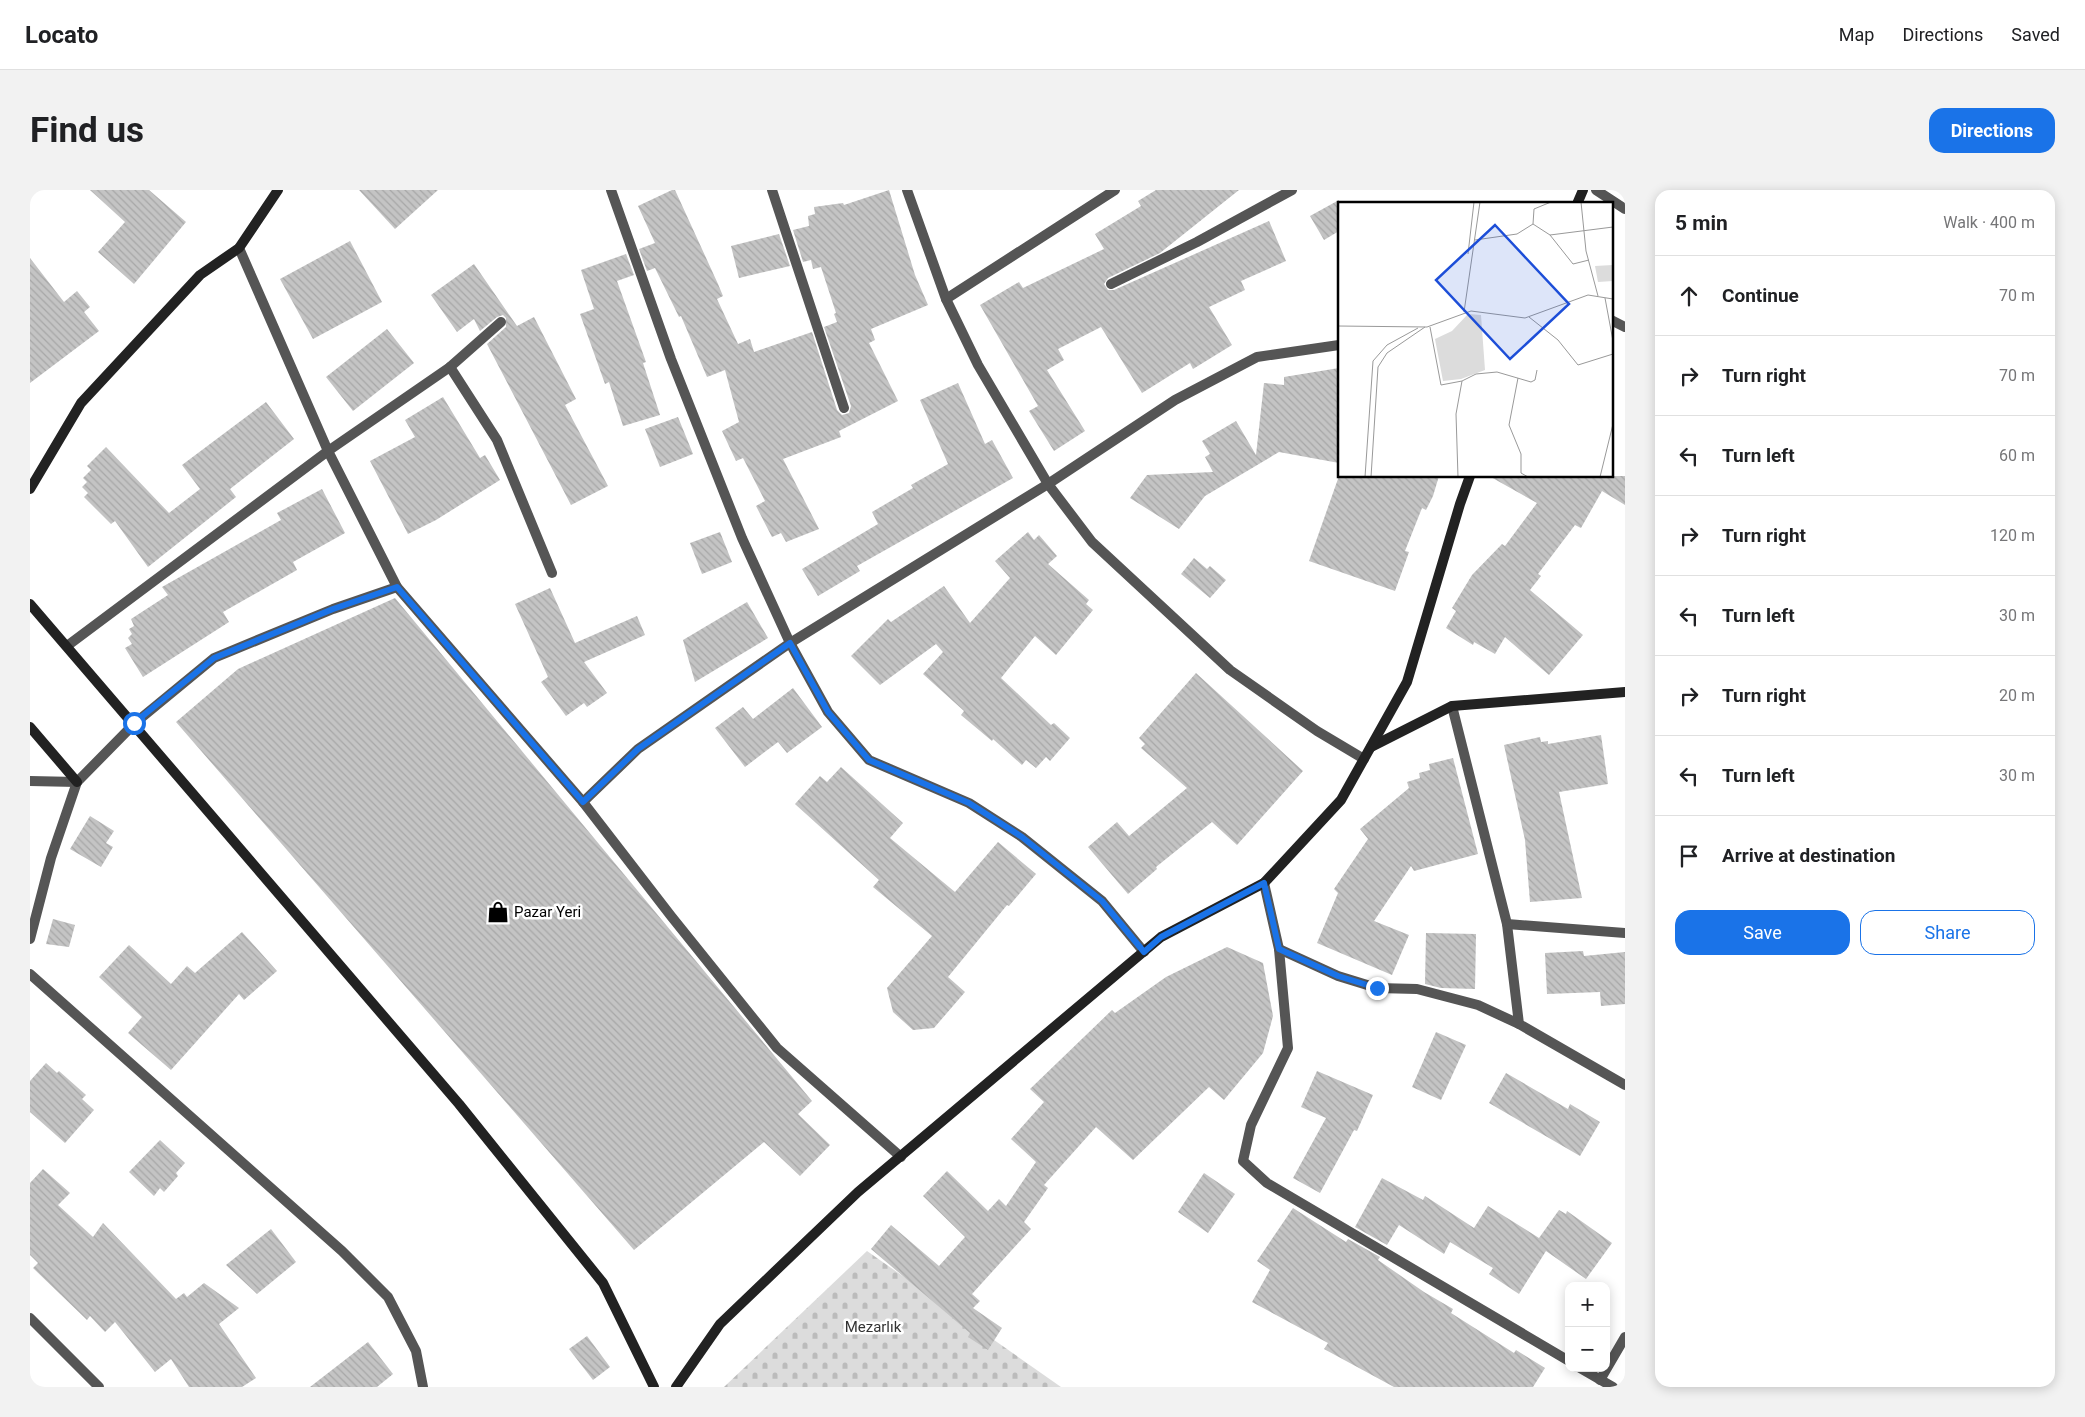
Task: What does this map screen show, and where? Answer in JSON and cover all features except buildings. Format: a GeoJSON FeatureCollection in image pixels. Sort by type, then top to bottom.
{"type":"FeatureCollection","features":[{"type":"Feature","properties":{"kind":"main road"},"geometry":{"type":"LineString","coordinates":[[30,489],[81,403],[200,275],[239,248],[278,190]]}},
{"type":"Feature","properties":{"kind":"main road"},"geometry":{"type":"LineString","coordinates":[[1577,202],[1583,190]]}},
{"type":"Feature","properties":{"kind":"main road"},"geometry":{"type":"LineString","coordinates":[[676,1387],[720,1324],[858,1192],[1161,937],[1264,883],[1341,800],[1407,682],[1469,478]]}},
{"type":"Feature","properties":{"kind":"main road"},"geometry":{"type":"LineString","coordinates":[[30,604],[459,1104],[603,1283],[654,1387]]}},
{"type":"Feature","properties":{"kind":"main road"},"geometry":{"type":"LineString","coordinates":[[1371,748],[1452,706],[1625,692]]}},
{"type":"Feature","properties":{"kind":"main road"},"geometry":{"type":"LineString","coordinates":[[30,727],[77,782]]}},
{"type":"Feature","properties":{"kind":"street"},"geometry":{"type":"LineString","coordinates":[[611,190],[671,359],[742,538],[790,643],[828,712],[869,760],[969,803],[1022,837],[1102,901],[1144,952]]}},
{"type":"Feature","properties":{"kind":"street"},"geometry":{"type":"LineString","coordinates":[[772,190],[844,408]]}},
{"type":"Feature","properties":{"kind":"street"},"geometry":{"type":"LineString","coordinates":[[907,190],[946,298],[978,365],[1048,484],[1092,542],[1230,670],[1317,731],[1364,759]]}},
{"type":"Feature","properties":{"kind":"street"},"geometry":{"type":"LineString","coordinates":[[946,298],[1115,190]]}},
{"type":"Feature","properties":{"kind":"street"},"geometry":{"type":"LineString","coordinates":[[1111,284],[1197,242],[1292,190]]}},
{"type":"Feature","properties":{"kind":"street"},"geometry":{"type":"LineString","coordinates":[[1596,190],[1625,209]]}},
{"type":"Feature","properties":{"kind":"street"},"geometry":{"type":"LineString","coordinates":[[239,248],[328,451],[397,587],[583,802],[670,916],[777,1048],[901,1157]]}},
{"type":"Feature","properties":{"kind":"street"},"geometry":{"type":"LineString","coordinates":[[1612,320],[1625,327]]}},
{"type":"Feature","properties":{"kind":"street"},"geometry":{"type":"LineString","coordinates":[[67,646],[328,451],[450,366],[501,322]]}},
{"type":"Feature","properties":{"kind":"street"},"geometry":{"type":"LineString","coordinates":[[583,802],[638,749],[790,643],[1048,484],[1175,400],[1257,357],[1338,345]]}},
{"type":"Feature","properties":{"kind":"street"},"geometry":{"type":"LineString","coordinates":[[450,366],[497,440],[552,573]]}},
{"type":"Feature","properties":{"kind":"street"},"geometry":{"type":"LineString","coordinates":[[30,939],[52,858],[77,782],[134,723],[214,658],[333,609],[397,587]]}},
{"type":"Feature","properties":{"kind":"street"},"geometry":{"type":"LineString","coordinates":[[1452,706],[1507,924],[1519,1024]]}},
{"type":"Feature","properties":{"kind":"street"},"geometry":{"type":"LineString","coordinates":[[30,781],[77,782]]}},
{"type":"Feature","properties":{"kind":"street"},"geometry":{"type":"LineString","coordinates":[[1264,883],[1279,949],[1288,1048],[1251,1125],[1243,1161],[1267,1183],[1565,1359]]}},
{"type":"Feature","properties":{"kind":"street"},"geometry":{"type":"LineString","coordinates":[[1507,924],[1625,933]]}},
{"type":"Feature","properties":{"kind":"street"},"geometry":{"type":"LineString","coordinates":[[1279,949],[1338,976],[1369,986],[1417,989],[1478,1005],[1519,1024],[1625,1085]]}},
{"type":"Feature","properties":{"kind":"street"},"geometry":{"type":"LineString","coordinates":[[30,974],[342,1251],[388,1297],[416,1351],[423,1387]]}},
{"type":"Feature","properties":{"kind":"street"},"geometry":{"type":"LineString","coordinates":[[30,1318],[99,1387]]}},
{"type":"Feature","properties":{"kind":"street"},"geometry":{"type":"LineString","coordinates":[[1600,1380],[1625,1337]]}},
{"type":"Feature","properties":{"kind":"street"},"geometry":{"type":"LineString","coordinates":[[1587,1372],[1613,1387]]}},
{"type":"Feature","properties":{"kind":"green space","name":"Mezarlık"},"geometry":{"type":"Polygon","coordinates":[[[867,1251],[1061,1387],[724,1387],[867,1251]]]}},
{"type":"Feature","properties":{"kind":"place","name":"Pazar Yeri"},"geometry":{"type":"Point","coordinates":[498,912]}},
{"type":"Feature","properties":{"kind":"route"},"geometry":{"type":"LineString","coordinates":[[134,723],[214,658],[333,609],[397,587],[583,802],[638,749],[790,643],[828,712],[869,760],[969,803],[1022,837],[1102,901],[1144,952],[1161,937],[1264,883],[1279,949],[1338,976],[1377,988]]}}]}
